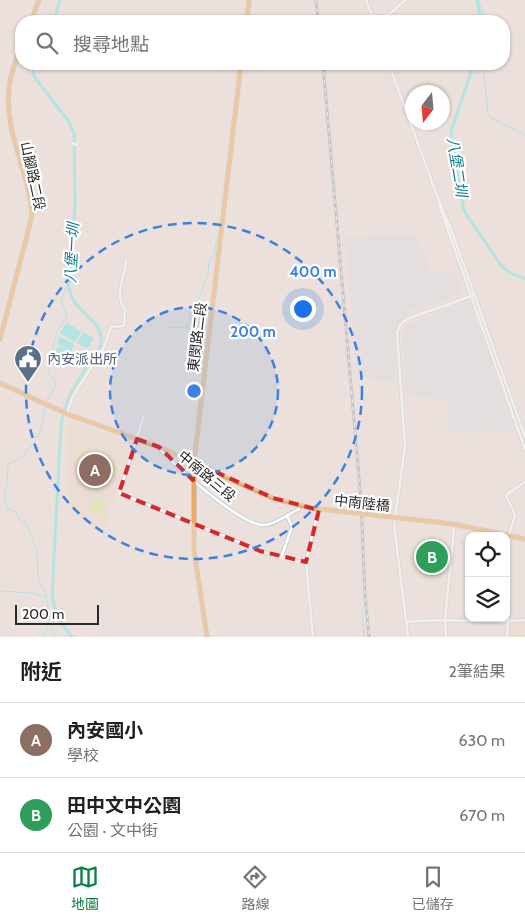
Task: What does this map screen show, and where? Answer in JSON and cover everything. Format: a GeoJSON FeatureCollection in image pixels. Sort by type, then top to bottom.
{"type":"FeatureCollection","features":[{"type":"Feature","properties":{"kind":"main road"},"geometry":{"type":"LineString","coordinates":[[33,15],[39,0]]}},
{"type":"Feature","properties":{"kind":"main road"},"geometry":{"type":"LineString","coordinates":[[247,15],[249,0]]}},
{"type":"Feature","properties":{"kind":"main road","name":"山腳路二段"},"geometry":{"type":"LineString","coordinates":[[0,339],[32,212],[10,118],[8,101],[9,86],[15,62]]}},
{"type":"Feature","properties":{"kind":"main road","name":"東閔路二段"},"geometry":{"type":"LineString","coordinates":[[207,637],[195,560],[194,462],[240,70]]}},
{"type":"Feature","properties":{"kind":"main road","name":"中南路三段"},"geometry":{"type":"LineString","coordinates":[[0,383],[67,414],[158,447],[221,475]]}},
{"type":"Feature","properties":{"kind":"main road","name":"中南陸橋"},"geometry":{"type":"LineString","coordinates":[[221,475],[273,498],[311,508],[453,524],[489,532]]}},
{"type":"Feature","properties":{"kind":"main road"},"geometry":{"type":"LineString","coordinates":[[510,536],[525,539]]}},
{"type":"Feature","properties":{"kind":"street"},"geometry":{"type":"LineString","coordinates":[[366,0],[372,15]]}},
{"type":"Feature","properties":{"kind":"street"},"geometry":{"type":"LineString","coordinates":[[386,15],[405,0]]}},
{"type":"Feature","properties":{"kind":"street"},"geometry":{"type":"LineString","coordinates":[[391,70],[436,193],[440,212],[525,437]]}},
{"type":"Feature","properties":{"kind":"street"},"geometry":{"type":"LineString","coordinates":[[72,142],[77,145]]}},
{"type":"Feature","properties":{"kind":"street"},"geometry":{"type":"LineString","coordinates":[[67,414],[72,398],[104,346],[111,327],[124,326],[125,309],[119,296],[126,259]]}},
{"type":"Feature","properties":{"kind":"street"},"geometry":{"type":"LineString","coordinates":[[408,637],[394,525],[404,447],[397,333],[400,325],[407,319],[472,296]]}},
{"type":"Feature","properties":{"kind":"street"},"geometry":{"type":"LineString","coordinates":[[505,386],[525,449]]}},
{"type":"Feature","properties":{"kind":"street"},"geometry":{"type":"LineString","coordinates":[[144,415],[119,493],[260,551],[291,561],[306,562]]}},
{"type":"Feature","properties":{"kind":"street","name":"中南路三段"},"geometry":{"type":"LineString","coordinates":[[158,447],[220,503],[260,526],[268,525],[298,509]]}},
{"type":"Feature","properties":{"kind":"street"},"geometry":{"type":"LineString","coordinates":[[508,532],[515,514],[506,495],[525,482]]}},
{"type":"Feature","properties":{"kind":"street"},"geometry":{"type":"LineString","coordinates":[[275,501],[276,494]]}},
{"type":"Feature","properties":{"kind":"street"},"geometry":{"type":"LineString","coordinates":[[313,637],[306,562],[319,507]]}},
{"type":"Feature","properties":{"kind":"street"},"geometry":{"type":"LineString","coordinates":[[281,558],[292,527],[287,514]]}},
{"type":"Feature","properties":{"kind":"street"},"geometry":{"type":"LineString","coordinates":[[446,637],[445,620],[454,528]]}},
{"type":"Feature","properties":{"kind":"street"},"geometry":{"type":"LineString","coordinates":[[406,622],[428,619],[465,621]]}},
{"type":"Feature","properties":{"kind":"street"},"geometry":{"type":"LineString","coordinates":[[510,622],[525,620]]}},
{"type":"Feature","properties":{"kind":"street"},"geometry":{"type":"LineString","coordinates":[[507,637],[508,622]]}},
{"type":"Feature","properties":{"kind":"highlighted area"},"geometry":{"type":"Polygon","coordinates":[[[137,439],[159,447],[193,480],[194,462],[273,498],[319,510],[306,562],[260,551],[119,493],[137,439]]]}},
{"type":"Feature","properties":{"kind":"shaded area"},"geometry":{"type":"Polygon","coordinates":[[[416,236],[430,271],[457,274],[463,294],[410,310],[398,325],[393,335],[396,383],[357,376],[345,237],[416,236]]]}},
{"type":"Feature","properties":{"kind":"shaded area"},"geometry":{"type":"Polygon","coordinates":[[[468,299],[516,431],[473,430],[471,434],[446,430],[449,400],[405,394],[402,337],[406,326],[468,299]]]}},
{"type":"Feature","properties":{"kind":"shaded area"},"geometry":{"type":"Polygon","coordinates":[[[69,420],[131,444],[105,528],[83,520],[70,508],[66,431],[69,420]]]}},
{"type":"Feature","properties":{"kind":"shaded area"},"geometry":{"type":"Polygon","coordinates":[[[525,621],[525,637],[509,637],[510,625],[515,622],[525,621]]]}},
{"type":"Feature","properties":{"kind":"green space"},"geometry":{"type":"Polygon","coordinates":[[[84,451],[114,461],[117,468],[114,479],[74,464],[77,463],[79,453],[84,451]],[[84,454],[80,458],[82,464],[109,474],[113,471],[112,463],[84,454]]]}},
{"type":"Feature","properties":{"kind":"green space"},"geometry":{"type":"Polygon","coordinates":[[[93,498],[107,503],[104,515],[89,510],[93,498]]]}},
{"type":"Feature","properties":{"kind":"green space"},"geometry":{"type":"Polygon","coordinates":[[[417,546],[446,550],[448,553],[447,561],[417,560],[417,546]]]}},
{"type":"Feature","properties":{"kind":"water"},"geometry":{"type":"Polygon","coordinates":[[[66,323],[81,331],[74,342],[60,333],[66,323]]]}},
{"type":"Feature","properties":{"kind":"water"},"geometry":{"type":"Polygon","coordinates":[[[83,332],[94,338],[87,349],[77,343],[83,332]]]}},
{"type":"Feature","properties":{"kind":"water"},"geometry":{"type":"Polygon","coordinates":[[[59,336],[74,344],[71,352],[57,344],[59,336]]]}},
{"type":"Feature","properties":{"kind":"water"},"geometry":{"type":"Polygon","coordinates":[[[58,346],[71,353],[67,360],[54,354],[58,346]]]}},
{"type":"Feature","properties":{"kind":"waterway","name":"八堡一圳"},"geometry":{"type":"LineString","coordinates":[[56,15],[60,0]]}},
{"type":"Feature","properties":{"kind":"waterway","name":"八堡二圳"},"geometry":{"type":"LineString","coordinates":[[477,0],[480,15]]}},
{"type":"Feature","properties":{"kind":"waterway","name":"八堡二圳"},"geometry":{"type":"LineString","coordinates":[[479,0],[484,15]]}},
{"type":"Feature","properties":{"kind":"waterway","name":"八堡一圳"},"geometry":{"type":"LineString","coordinates":[[33,70],[36,79],[69,122],[74,134],[75,205],[69,288],[77,305],[96,325],[101,337],[101,345],[71,393],[61,425],[52,596],[57,617],[72,637]]}},
{"type":"Feature","properties":{"kind":"waterway","name":"八堡二圳"},"geometry":{"type":"LineString","coordinates":[[472,70],[451,131],[464,211],[501,265],[509,272],[525,279]]}},
{"type":"Feature","properties":{"kind":"waterway"},"geometry":{"type":"LineString","coordinates":[[484,70],[488,115],[525,135]]}},
{"type":"Feature","properties":{"kind":"waterway"},"geometry":{"type":"LineString","coordinates":[[170,328],[187,327],[192,309],[202,291],[217,238]]}},
{"type":"Feature","properties":{"kind":"waterway"},"geometry":{"type":"LineString","coordinates":[[44,637],[50,616],[45,592],[38,579],[37,550],[26,523],[20,521],[16,512],[7,509],[4,496],[8,464],[20,459],[34,443],[40,432],[47,401],[56,386],[49,372],[57,333],[67,316],[61,300],[69,281]]}},
{"type":"Feature","properties":{"kind":"waterway"},"geometry":{"type":"LineString","coordinates":[[0,591],[46,596]]}},
{"type":"Feature","properties":{"kind":"waterway"},"geometry":{"type":"LineString","coordinates":[[362,612],[364,637]]}},
{"type":"Feature","properties":{"kind":"waterway"},"geometry":{"type":"LineString","coordinates":[[56,637],[51,628],[57,617]]}},
{"type":"Feature","properties":{"kind":"railway"},"geometry":{"type":"LineString","coordinates":[[316,0],[317,15]]}},
{"type":"Feature","properties":{"kind":"railway"},"geometry":{"type":"LineString","coordinates":[[324,70],[361,500],[365,596],[369,637]]}},
{"type":"Feature","properties":{"kind":"place","name":"內安派出所"},"geometry":{"type":"Point","coordinates":[28,383]}},
{"type":"Feature","properties":{"kind":"place","name":"內安國小"},"geometry":{"type":"Point","coordinates":[95,470]}},
{"type":"Feature","properties":{"kind":"place","name":"田中文中公園"},"geometry":{"type":"Point","coordinates":[432,557]}}]}
